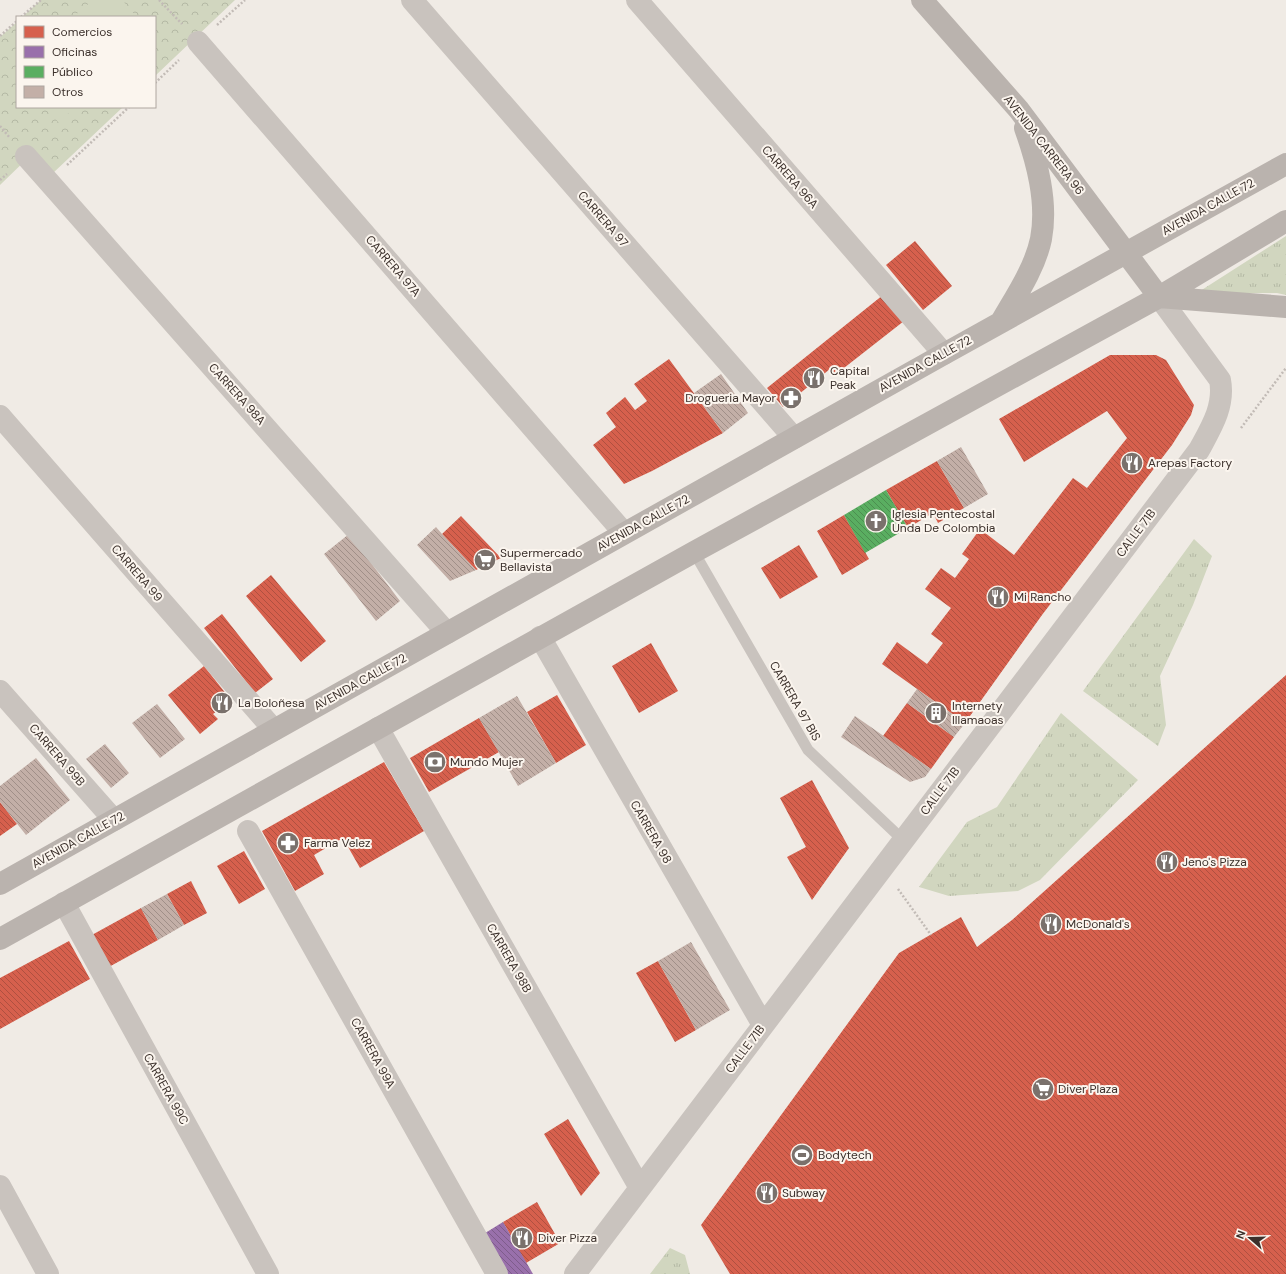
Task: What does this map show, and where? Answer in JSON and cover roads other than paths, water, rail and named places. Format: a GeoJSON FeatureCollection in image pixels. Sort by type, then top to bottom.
{"type":"FeatureCollection","features":[{"type":"Feature","properties":{"kind":"main road","name":"AVENIDA CARRERA 96"},"geometry":{"type":"LineString","coordinates":[[922,0],[1019,110],[1126,254],[1160,297]]}},
{"type":"Feature","properties":{"kind":"main road"},"geometry":{"type":"LineString","coordinates":[[1001,322],[1031,265],[1041,240],[1042,224],[1040,178],[1019,110]]}},
{"type":"Feature","properties":{"kind":"main road","name":"AVENIDA CALLE 72"},"geometry":{"type":"LineString","coordinates":[[0,884],[624,533],[1286,164]]}},
{"type":"Feature","properties":{"kind":"main road"},"geometry":{"type":"LineString","coordinates":[[0,939],[694,552],[1160,297],[1286,221]]}},
{"type":"Feature","properties":{"kind":"main road"},"geometry":{"type":"LineString","coordinates":[[1160,297],[1286,307]]}},
{"type":"Feature","properties":{"kind":"street","name":"CARRERA 97"},"geometry":{"type":"LineString","coordinates":[[412,0],[794,438]]}},
{"type":"Feature","properties":{"kind":"street","name":"CARRERA 96A"},"geometry":{"type":"LineString","coordinates":[[637,0],[944,354]]}},
{"type":"Feature","properties":{"kind":"street","name":"CARRERA 97A"},"geometry":{"type":"LineString","coordinates":[[198,42],[624,533]]}},
{"type":"Feature","properties":{"kind":"street","name":"CARRERA 98A"},"geometry":{"type":"LineString","coordinates":[[26,156],[447,633]]}},
{"type":"Feature","properties":{"kind":"street","name":"CALLE 71B"},"geometry":{"type":"LineString","coordinates":[[575,1274],[1199,450],[1220,406],[1222,392],[1220,380],[1160,297]]}},
{"type":"Feature","properties":{"kind":"street","name":"CARRERA 99"},"geometry":{"type":"LineString","coordinates":[[0,416],[274,730]]}},
{"type":"Feature","properties":{"kind":"street","name":"CARRERA 98"},"geometry":{"type":"LineString","coordinates":[[540,638],[763,1026]]}},
{"type":"Feature","properties":{"kind":"street","name":"CARRERA 99B"},"geometry":{"type":"LineString","coordinates":[[0,691],[114,820]]}},
{"type":"Feature","properties":{"kind":"street","name":"CARRERA 98B"},"geometry":{"type":"LineString","coordinates":[[378,728],[640,1188]]}},
{"type":"Feature","properties":{"kind":"street","name":"CARRERA 99A"},"geometry":{"type":"LineString","coordinates":[[248,831],[497,1274]]}},
{"type":"Feature","properties":{"kind":"street","name":"CARRERA 99C"},"geometry":{"type":"LineString","coordinates":[[64,903],[268,1274]]}},
{"type":"Feature","properties":{"kind":"street"},"geometry":{"type":"LineString","coordinates":[[0,1186],[48,1274]]}},
{"type":"Feature","properties":{"kind":"lane","name":"CARRERA 97 BIS"},"geometry":{"type":"LineString","coordinates":[[694,552],[808,750],[903,840]]}},
{"type":"Feature","properties":{"kind":"place","name":"Capital Peak"},"geometry":{"type":"Point","coordinates":[814,378]}},
{"type":"Feature","properties":{"kind":"place","name":"Drogueria Mayor"},"geometry":{"type":"Point","coordinates":[791,398]}},
{"type":"Feature","properties":{"kind":"place","name":"Arepas Factory"},"geometry":{"type":"Point","coordinates":[1132,463]}},
{"type":"Feature","properties":{"kind":"place","name":"Iglesia Pentecostal Unda De Colombia"},"geometry":{"type":"Point","coordinates":[876,521]}},
{"type":"Feature","properties":{"kind":"place","name":"Supermercado Bellavista"},"geometry":{"type":"Point","coordinates":[485,560]}},
{"type":"Feature","properties":{"kind":"place","name":"Mi Rancho"},"geometry":{"type":"Point","coordinates":[998,597]}},
{"type":"Feature","properties":{"kind":"place","name":"La Boloñesa"},"geometry":{"type":"Point","coordinates":[222,703]}},
{"type":"Feature","properties":{"kind":"place","name":"Internety Illamaoas"},"geometry":{"type":"Point","coordinates":[936,713]}},
{"type":"Feature","properties":{"kind":"place","name":"Mundo Mujer"},"geometry":{"type":"Point","coordinates":[435,762]}},
{"type":"Feature","properties":{"kind":"place","name":"Farma Velez"},"geometry":{"type":"Point","coordinates":[288,843]}},
{"type":"Feature","properties":{"kind":"place","name":"Jeno's Pizza"},"geometry":{"type":"Point","coordinates":[1167,862]}},
{"type":"Feature","properties":{"kind":"place","name":"McDonald's"},"geometry":{"type":"Point","coordinates":[1051,924]}},
{"type":"Feature","properties":{"kind":"place","name":"Diver Plaza"},"geometry":{"type":"Point","coordinates":[1043,1089]}},
{"type":"Feature","properties":{"kind":"place","name":"Bodytech"},"geometry":{"type":"Point","coordinates":[802,1155]}},
{"type":"Feature","properties":{"kind":"place","name":"Subway"},"geometry":{"type":"Point","coordinates":[767,1193]}},
{"type":"Feature","properties":{"kind":"place","name":"Diver Pizza"},"geometry":{"type":"Point","coordinates":[522,1238]}}]}
